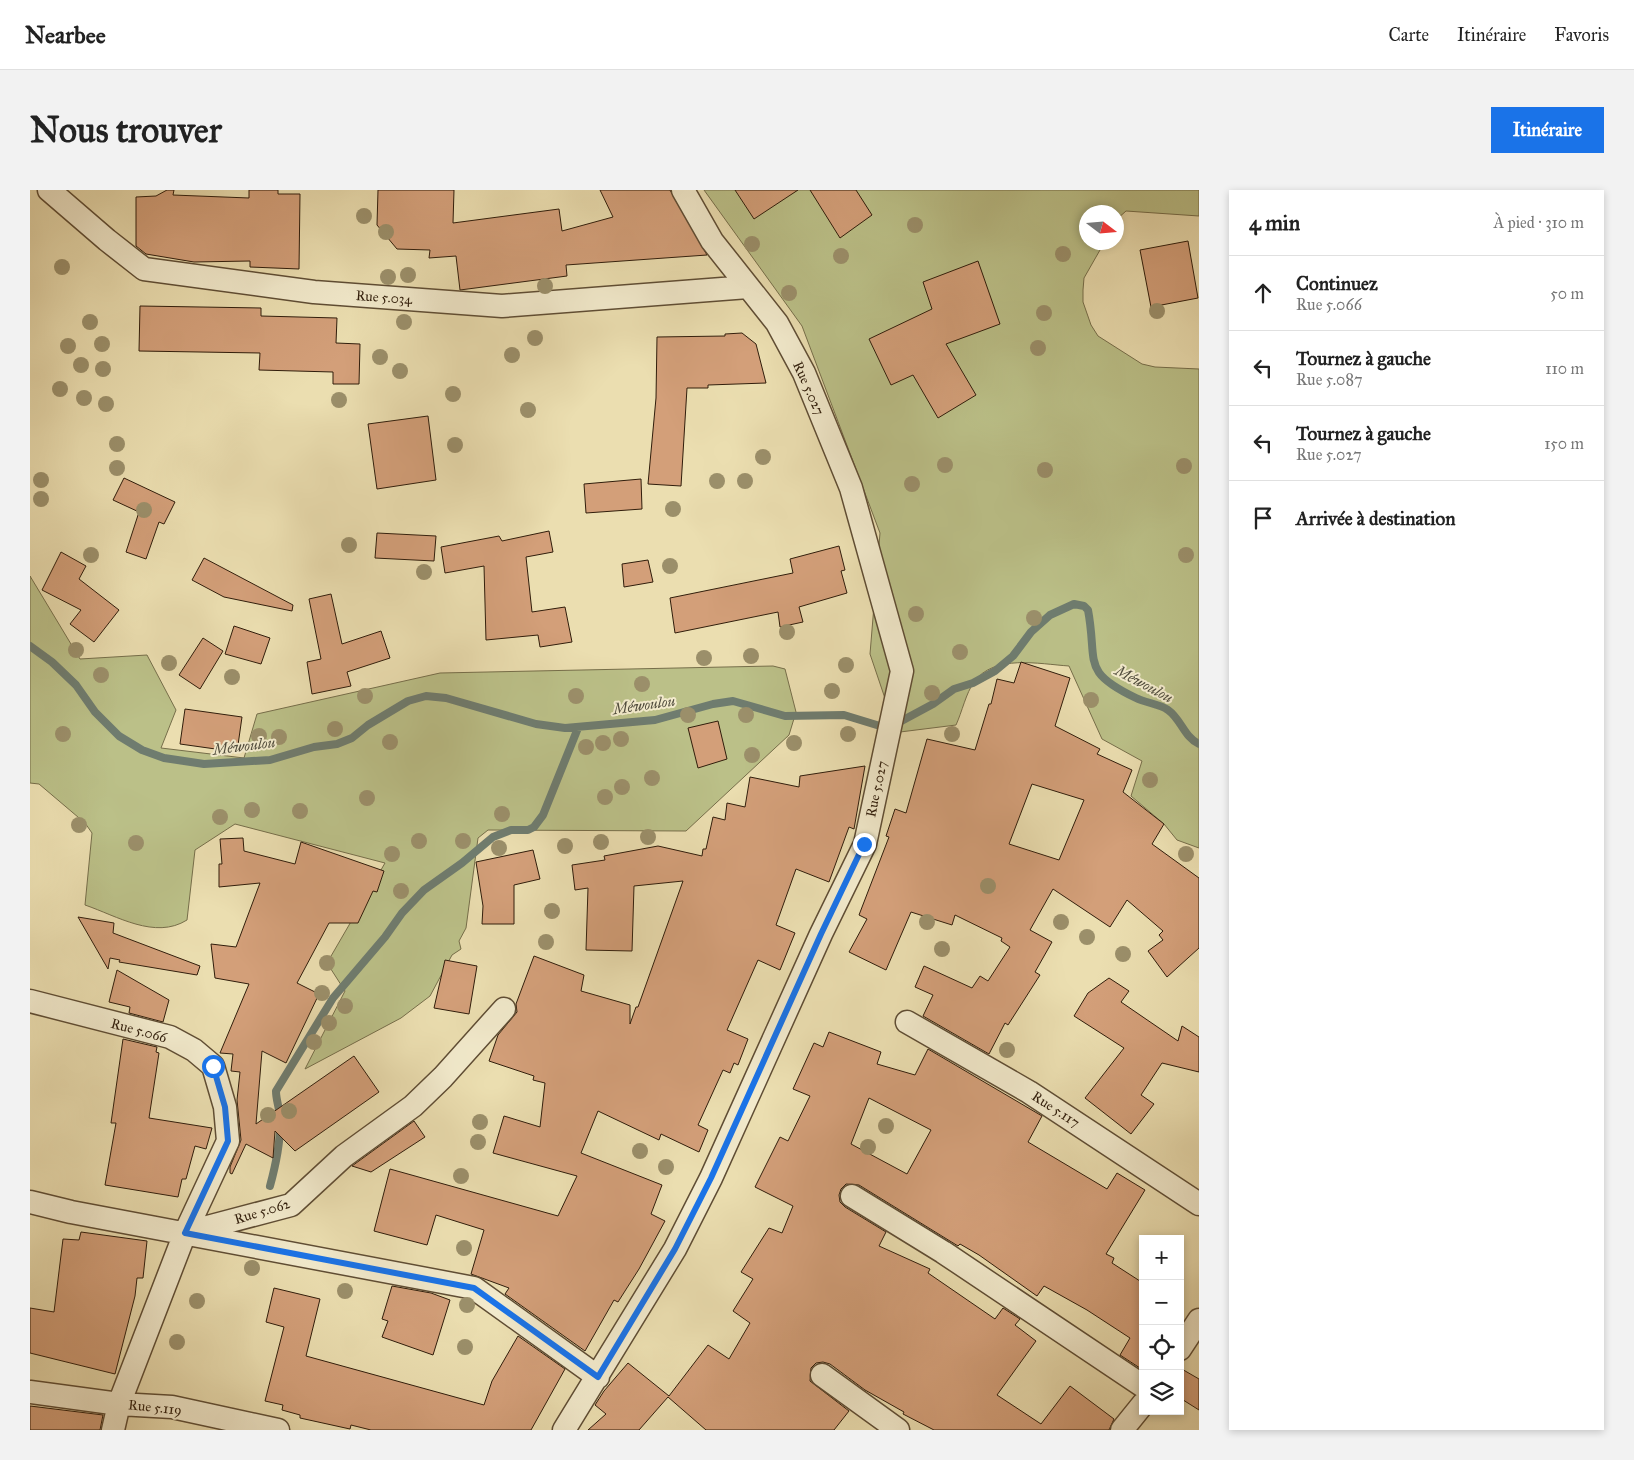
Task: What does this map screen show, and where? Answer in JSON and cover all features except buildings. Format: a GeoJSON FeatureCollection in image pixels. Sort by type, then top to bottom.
{"type":"FeatureCollection","features":[{"type":"Feature","properties":{"kind":"street","name":"Rue 5.034"},"geometry":{"type":"LineString","coordinates":[[50,190],[107,240],[144,269],[314,292],[502,306],[748,287]]}},
{"type":"Feature","properties":{"kind":"street","name":"Rue 5.027"},"geometry":{"type":"LineString","coordinates":[[564,1430],[675,1249],[711,1178],[821,934],[864,844],[902,672],[851,488],[804,373],[777,323],[712,242],[683,190]]}},
{"type":"Feature","properties":{"kind":"street","name":"Rue 5.066"},"geometry":{"type":"LineString","coordinates":[[30,1001],[170,1037],[194,1050],[213,1066],[225,1107],[228,1141],[185,1233]]}},
{"type":"Feature","properties":{"kind":"street","name":"Rue 5.062"},"geometry":{"type":"LineString","coordinates":[[185,1233],[291,1205],[344,1156],[413,1106],[449,1071],[504,1009]]}},
{"type":"Feature","properties":{"kind":"street","name":"Rue 5.117"},"geometry":{"type":"LineString","coordinates":[[907,1022],[1029,1092],[1199,1204]]}},
{"type":"Feature","properties":{"kind":"street"},"geometry":{"type":"LineString","coordinates":[[852,1196],[943,1252],[1139,1383]]}},
{"type":"Feature","properties":{"kind":"street"},"geometry":{"type":"LineString","coordinates":[[30,1202],[71,1212],[474,1288],[598,1377]]}},
{"type":"Feature","properties":{"kind":"street"},"geometry":{"type":"LineString","coordinates":[[113,1430],[119,1404],[185,1233]]}},
{"type":"Feature","properties":{"kind":"street"},"geometry":{"type":"LineString","coordinates":[[1184,1343],[1199,1320]]}},
{"type":"Feature","properties":{"kind":"street"},"geometry":{"type":"LineString","coordinates":[[822,1375],[898,1430]]}},
{"type":"Feature","properties":{"kind":"street","name":"Rue 5.119"},"geometry":{"type":"LineString","coordinates":[[30,1392],[119,1404],[172,1407],[278,1430]]}},
{"type":"Feature","properties":{"kind":"street"},"geometry":{"type":"LineString","coordinates":[[1122,1430],[1139,1409]]}},
{"type":"Feature","properties":{"kind":"green space"},"geometry":{"type":"Polygon","coordinates":[[[704,190],[1199,190],[1199,216],[1126,211],[1124,213],[1124,205],[1079,205],[1079,250],[1100,250],[1084,278],[1083,290],[1083,302],[1091,325],[1098,336],[1142,364],[1155,367],[1199,369],[1199,848],[1177,840],[1164,824],[1131,796],[1142,761],[1102,739],[1069,666],[1018,663],[993,667],[974,682],[956,725],[900,732],[894,725],[870,654],[880,533],[802,326],[704,190]]]}},
{"type":"Feature","properties":{"kind":"green space"},"geometry":{"type":"Polygon","coordinates":[[[30,576],[80,659],[147,655],[176,710],[161,748],[244,758],[257,714],[440,673],[773,666],[785,669],[796,712],[789,735],[686,831],[488,830],[478,838],[466,928],[459,941],[461,949],[452,955],[430,996],[401,1018],[305,1069],[345,991],[327,963],[385,863],[235,824],[195,850],[187,920],[175,926],[149,927],[123,920],[85,905],[92,833],[85,823],[39,784],[30,783],[30,576]]]}},
{"type":"Feature","properties":{"kind":"waterway","name":"Méwoulou"},"geometry":{"type":"LineString","coordinates":[[30,646],[52,662],[76,685],[95,712],[119,736],[142,750],[164,758],[204,764],[270,760],[314,747],[337,744],[352,738],[368,725],[408,701],[426,696],[446,698],[536,724],[565,728],[655,720],[713,704],[733,701],[785,716],[844,715],[880,726],[894,725],[933,704],[954,689],[973,683],[995,671],[1013,656],[1031,632],[1050,615],[1074,604],[1084,606],[1088,610],[1095,664],[1106,680],[1118,689],[1140,700],[1168,710],[1190,737],[1199,744]]}},
{"type":"Feature","properties":{"kind":"waterway"},"geometry":{"type":"LineString","coordinates":[[270,1186],[280,1136],[280,1115],[276,1091],[333,998],[385,937],[402,913],[424,890],[462,863],[493,837],[511,830],[528,830],[534,827],[543,815],[578,728]]}},
{"type":"Feature","properties":{"kind":"route"},"geometry":{"type":"LineString","coordinates":[[213,1066],[225,1107],[228,1141],[185,1233],[474,1288],[598,1377],[675,1249],[711,1178],[821,934],[864,844]]}}]}
